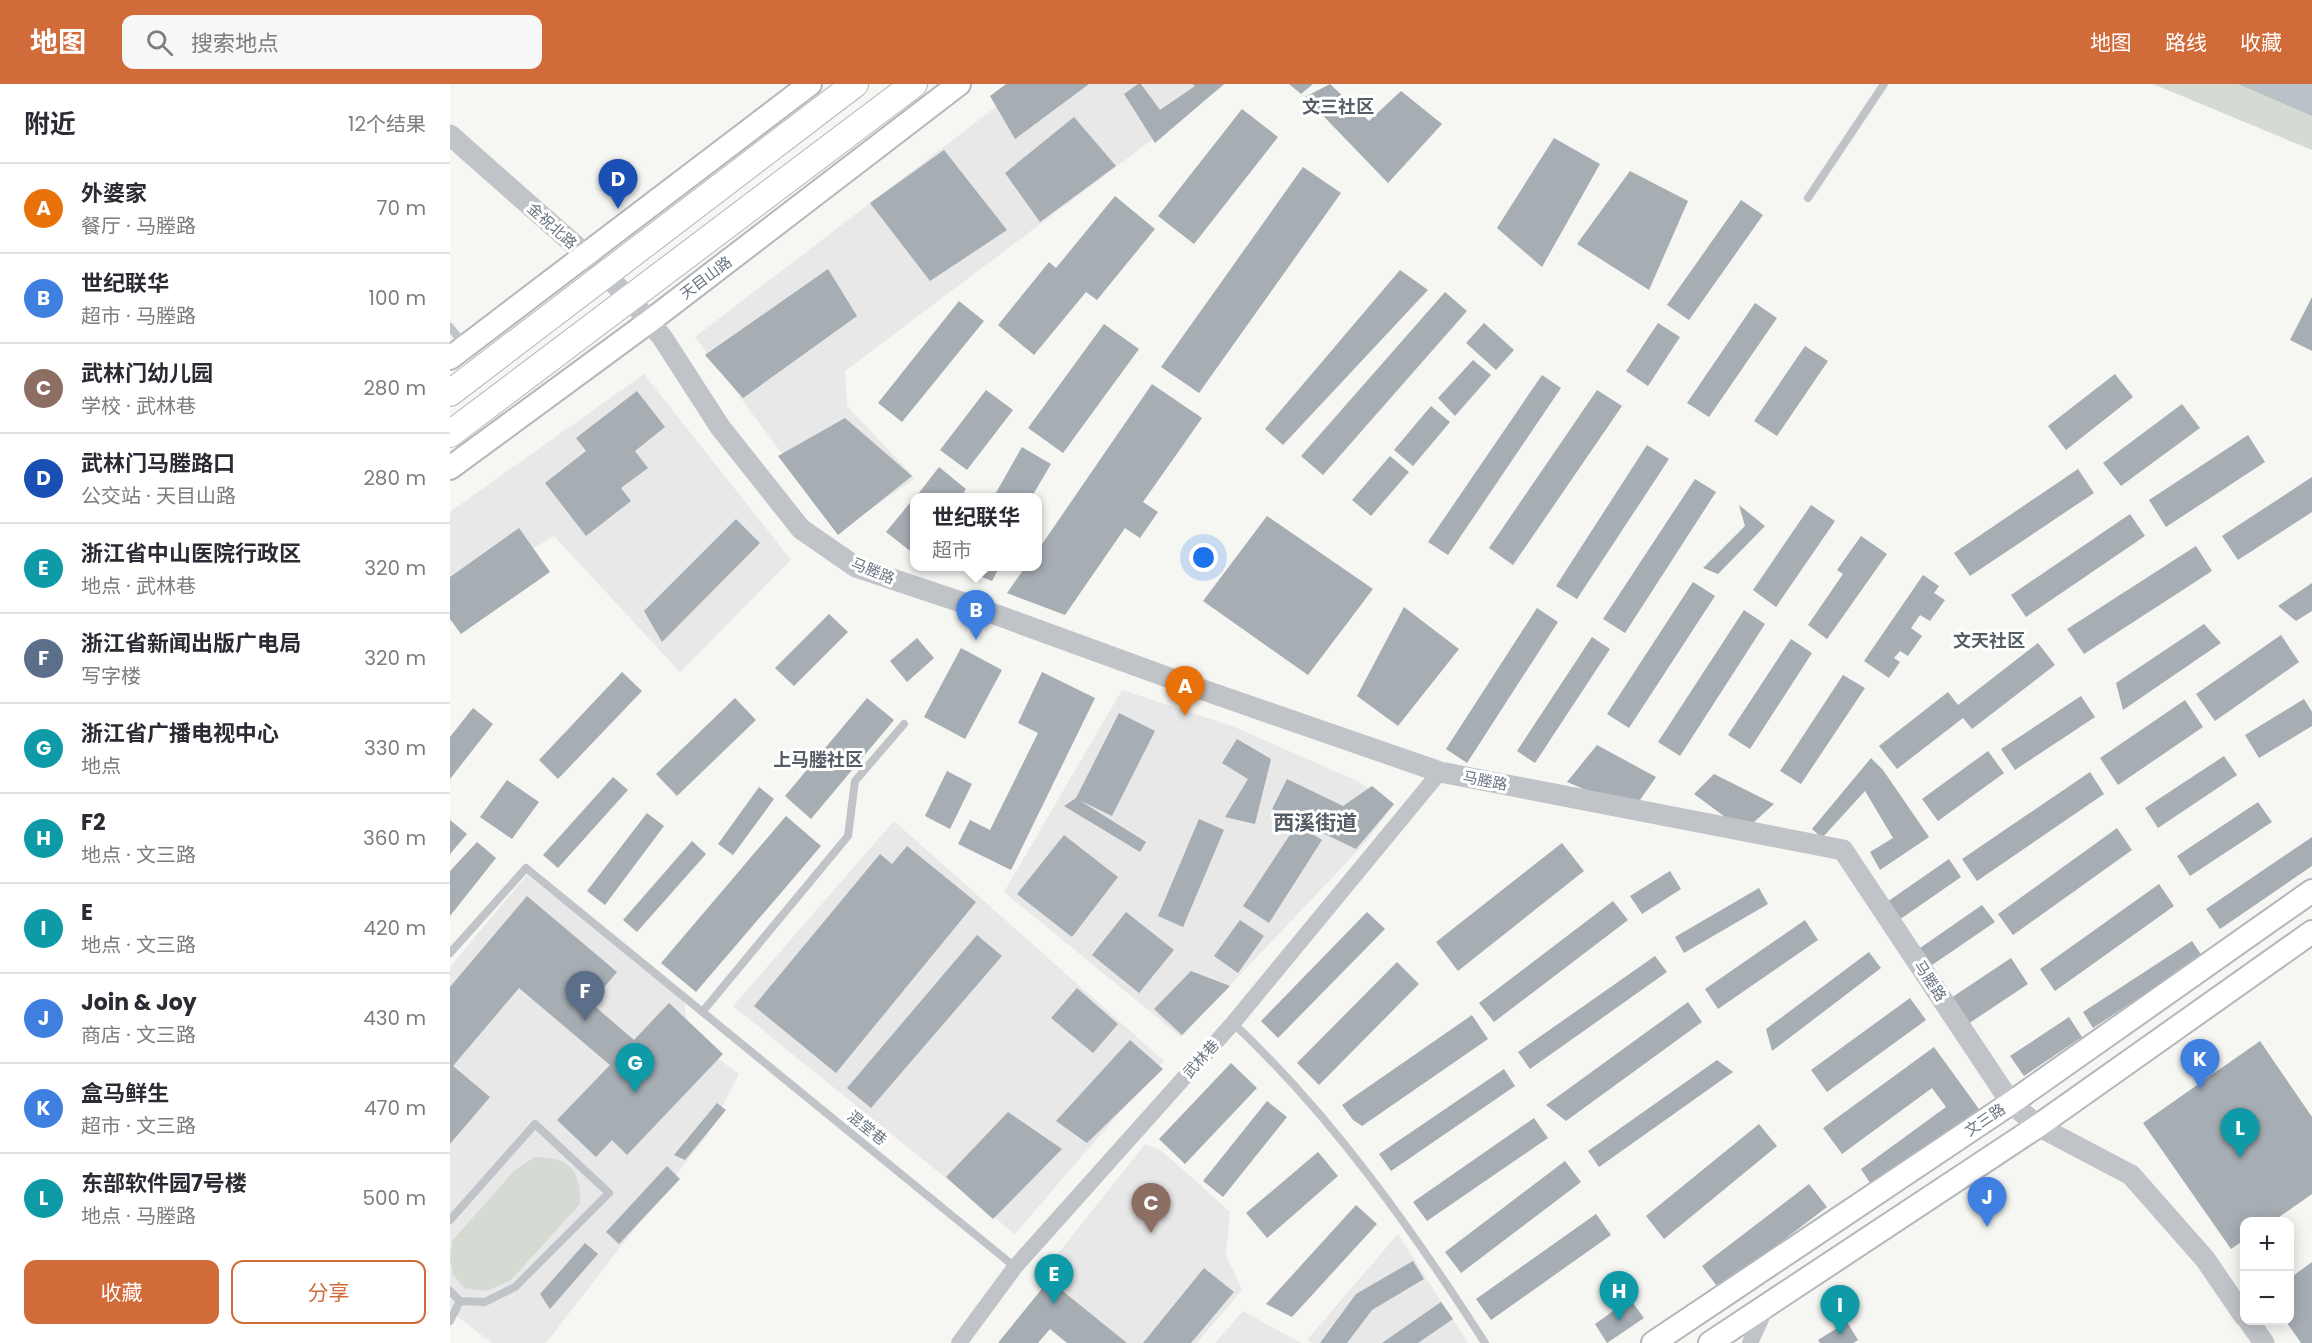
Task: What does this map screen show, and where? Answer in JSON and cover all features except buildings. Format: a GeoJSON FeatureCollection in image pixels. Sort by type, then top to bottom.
{"type":"FeatureCollection","features":[{"type":"Feature","properties":{"kind":"main road"},"geometry":{"type":"LineString","coordinates":[[458,352],[810,84]]}},
{"type":"Feature","properties":{"kind":"main road"},"geometry":{"type":"LineString","coordinates":[[450,393],[855,84]]}},
{"type":"Feature","properties":{"kind":"main road","name":"天目山路"},"geometry":{"type":"LineString","coordinates":[[450,435],[914,84]]}},
{"type":"Feature","properties":{"kind":"main road","name":"天目山路"},"geometry":{"type":"LineString","coordinates":[[450,468],[650,321],[959,84]]}},
{"type":"Feature","properties":{"kind":"main road","name":"文三路"},"geometry":{"type":"LineString","coordinates":[[1653,1343],[2011,1103],[2312,891]]}},
{"type":"Feature","properties":{"kind":"main road"},"geometry":{"type":"LineString","coordinates":[[1710,1343],[2038,1126],[2312,932]]}},
{"type":"Feature","properties":{"kind":"street","name":"金祝北路"},"geometry":{"type":"LineString","coordinates":[[450,135],[584,255],[650,321]]}},
{"type":"Feature","properties":{"kind":"street","name":"马塍路"},"geometry":{"type":"LineString","coordinates":[[650,321],[720,427],[801,529],[856,567],[964,603],[1189,685],[1440,772],[1843,850],[2011,1103],[2038,1126],[2131,1175],[2205,1259],[2240,1310]]}},
{"type":"Feature","properties":{"kind":"street","name":"武林巷"},"geometry":{"type":"LineString","coordinates":[[959,1343],[1015,1267],[1233,1023],[1440,772]]}},
{"type":"Feature","properties":{"kind":"street"},"geometry":{"type":"LineString","coordinates":[[1750,1343],[1769,1302]]}},
{"type":"Feature","properties":{"kind":"street"},"geometry":{"type":"LineString","coordinates":[[2251,1325],[2264,1343]]}},
{"type":"Feature","properties":{"kind":"lane"},"geometry":{"type":"LineString","coordinates":[[1808,198],[1884,84]]}},
{"type":"Feature","properties":{"kind":"lane"},"geometry":{"type":"LineString","coordinates":[[450,327],[458,352]]}},
{"type":"Feature","properties":{"kind":"lane"},"geometry":{"type":"LineString","coordinates":[[703,1011],[848,836],[855,781],[904,724]]}},
{"type":"Feature","properties":{"kind":"lane","name":"混堂巷"},"geometry":{"type":"LineString","coordinates":[[450,954],[526,868],[1015,1267]]}},
{"type":"Feature","properties":{"kind":"lane"},"geometry":{"type":"LineString","coordinates":[[1233,1023],[1352,1151],[1439,1271],[1485,1343]]}},
{"type":"Feature","properties":{"kind":"lane"},"geometry":{"type":"LineString","coordinates":[[450,1220],[535,1124],[609,1193],[514,1287],[485,1302],[460,1301],[450,1291]]}},
{"type":"Feature","properties":{"kind":"lane"},"geometry":{"type":"LineString","coordinates":[[450,1321],[460,1301]]}},
{"type":"Feature","properties":{"kind":"shaded area"},"geometry":{"type":"Polygon","coordinates":[[[1026,84],[1226,84],[845,371],[847,406],[915,478],[840,531],[695,337],[1026,84]]]}},
{"type":"Feature","properties":{"kind":"shaded area"},"geometry":{"type":"Polygon","coordinates":[[[2153,84],[2312,84],[2312,150],[2153,84]]]}},
{"type":"Feature","properties":{"kind":"shaded area"},"geometry":{"type":"Polygon","coordinates":[[[2238,84],[2312,84],[2312,116],[2238,84]]]}},
{"type":"Feature","properties":{"kind":"shaded area"},"geometry":{"type":"Polygon","coordinates":[[[644,374],[791,560],[680,672],[554,536],[450,598],[450,512],[644,374]]]}},
{"type":"Feature","properties":{"kind":"shaded area"},"geometry":{"type":"Polygon","coordinates":[[[1122,690],[1232,726],[1357,781],[1394,805],[1364,844],[1181,1037],[1004,892],[1122,690]]]}},
{"type":"Feature","properties":{"kind":"shaded area"},"geometry":{"type":"Polygon","coordinates":[[[894,821],[1164,1061],[1015,1234],[733,1006],[894,821]]]}},
{"type":"Feature","properties":{"kind":"shaded area"},"geometry":{"type":"Polygon","coordinates":[[[527,875],[683,995],[689,1038],[739,1074],[708,1134],[546,1343],[492,1343],[450,1311],[450,967],[527,875]]]}},
{"type":"Feature","properties":{"kind":"shaded area"},"geometry":{"type":"Polygon","coordinates":[[[1145,1144],[1162,1151],[1230,1212],[1226,1255],[1242,1290],[1197,1343],[1125,1343],[1041,1275],[1145,1144]]]}},
{"type":"Feature","properties":{"kind":"shaded area"},"geometry":{"type":"Polygon","coordinates":[[[534,1157],[556,1159],[570,1167],[578,1182],[580,1204],[511,1280],[487,1291],[464,1288],[453,1275],[450,1258],[452,1241],[513,1172],[534,1157]]]}},
{"type":"Feature","properties":{"kind":"shaded area"},"geometry":{"type":"Polygon","coordinates":[[[1398,1234],[1468,1343],[1313,1343],[1307,1340],[1398,1234]]]}},
{"type":"Feature","properties":{"kind":"shaded area"},"geometry":{"type":"Polygon","coordinates":[[[1243,1311],[1301,1343],[1215,1343],[1243,1311]]]}},
{"type":"Feature","properties":{"kind":"place","name":"武林门马塍路口"},"geometry":{"type":"Point","coordinates":[618,209]}},
{"type":"Feature","properties":{"kind":"place","name":"世纪联华"},"geometry":{"type":"Point","coordinates":[976,640]}},
{"type":"Feature","properties":{"kind":"place","name":"外婆家"},"geometry":{"type":"Point","coordinates":[1185,716]}},
{"type":"Feature","properties":{"kind":"place","name":"浙江省新闻出版广电局"},"geometry":{"type":"Point","coordinates":[585,1021]}},
{"type":"Feature","properties":{"kind":"place","name":"盒马鲜生"},"geometry":{"type":"Point","coordinates":[2200,1089]}},
{"type":"Feature","properties":{"kind":"place","name":"浙江省广播电视中心"},"geometry":{"type":"Point","coordinates":[635,1093]}},
{"type":"Feature","properties":{"kind":"place","name":"东部软件园7号楼"},"geometry":{"type":"Point","coordinates":[2240,1158]}},
{"type":"Feature","properties":{"kind":"place","name":"Join & Joy"},"geometry":{"type":"Point","coordinates":[1987,1227]}},
{"type":"Feature","properties":{"kind":"place","name":"武林门幼儿园"},"geometry":{"type":"Point","coordinates":[1151,1233]}},
{"type":"Feature","properties":{"kind":"place","name":"浙江省中山医院行政区"},"geometry":{"type":"Point","coordinates":[1054,1304]}},
{"type":"Feature","properties":{"kind":"place","name":"F2"},"geometry":{"type":"Point","coordinates":[1619,1321]}},
{"type":"Feature","properties":{"kind":"place","name":"E"},"geometry":{"type":"Point","coordinates":[1840,1335]}},
{"type":"Feature","properties":{"kind":"district","name":"文三社区"},"geometry":{"type":"Point","coordinates":[1338,107]}},
{"type":"Feature","properties":{"kind":"district","name":"文天社区"},"geometry":{"type":"Point","coordinates":[1989,641]}},
{"type":"Feature","properties":{"kind":"district","name":"上马塍社区"},"geometry":{"type":"Point","coordinates":[818,760]}},
{"type":"Feature","properties":{"kind":"district","name":"西溪街道"},"geometry":{"type":"Point","coordinates":[1315,823]}}]}
